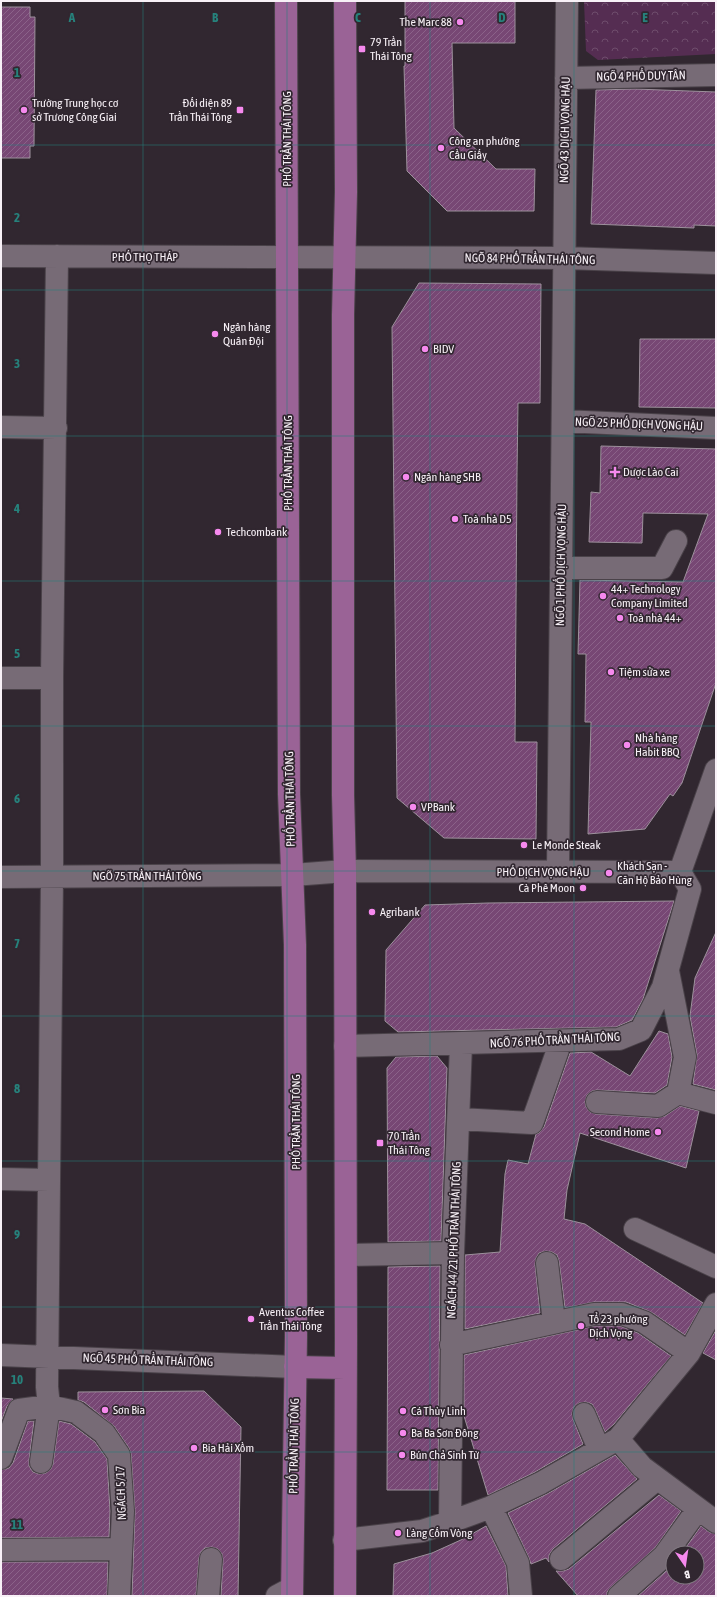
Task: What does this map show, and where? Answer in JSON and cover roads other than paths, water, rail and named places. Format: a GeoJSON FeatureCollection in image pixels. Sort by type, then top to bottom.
{"type":"FeatureCollection","features":[{"type":"Feature","properties":{"kind":"main road","name":"PHỐ TRẦN THÁI TÔNG"},"geometry":{"type":"LineString","coordinates":[[286,1],[289,786],[295,946],[295,1367],[287,1593]]}},
{"type":"Feature","properties":{"kind":"main road"},"geometry":{"type":"LineString","coordinates":[[345,1],[346,192],[344,257],[343,795],[345,871],[346,1255],[345,1596]]}},
{"type":"Feature","properties":{"kind":"main road"},"geometry":{"type":"LineString","coordinates":[[295,1367],[345,1368]]}},
{"type":"Feature","properties":{"kind":"street","name":"NGÕ 43 DỊCH VỌNG HẬU"},"geometry":{"type":"LineString","coordinates":[[564,258],[567,1]]}},
{"type":"Feature","properties":{"kind":"street","name":"NGÕ 4 PHỐ DUY TÂN"},"geometry":{"type":"LineString","coordinates":[[566,78],[716,75]]}},
{"type":"Feature","properties":{"kind":"street","name":"PHỐ THỌ THÁP"},"geometry":{"type":"LineString","coordinates":[[1,256],[344,257]]}},
{"type":"Feature","properties":{"kind":"street"},"geometry":{"type":"LineString","coordinates":[[41,1462],[48,1406],[52,678],[58,256]]}},
{"type":"Feature","properties":{"kind":"street","name":"NGÕ 84 PHỐ TRẦN THÁI TÔNG"},"geometry":{"type":"LineString","coordinates":[[344,257],[564,258],[716,263]]}},
{"type":"Feature","properties":{"kind":"street","name":"NGÕ 1 PHỐ DỊCH VỌNG HẬU"},"geometry":{"type":"LineString","coordinates":[[558,872],[564,258]]}},
{"type":"Feature","properties":{"kind":"street","name":"NGÕ 25 PHỐ DỊCH VỌNG HẬU"},"geometry":{"type":"LineString","coordinates":[[563,421],[716,428]]}},
{"type":"Feature","properties":{"kind":"street"},"geometry":{"type":"LineString","coordinates":[[1,427],[56,428]]}},
{"type":"Feature","properties":{"kind":"street"},"geometry":{"type":"LineString","coordinates":[[561,568],[662,568],[676,541]]}},
{"type":"Feature","properties":{"kind":"street"},"geometry":{"type":"LineString","coordinates":[[1,678],[52,678]]}},
{"type":"Feature","properties":{"kind":"street"},"geometry":{"type":"LineString","coordinates":[[680,872],[716,770]]}},
{"type":"Feature","properties":{"kind":"street","name":"PHỐ DỊCH VỌNG HẬU"},"geometry":{"type":"LineString","coordinates":[[293,875],[345,871],[680,872]]}},
{"type":"Feature","properties":{"kind":"street","name":"NGÕ 76 PHỐ TRẦN THÁI TÔNG"},"geometry":{"type":"LineString","coordinates":[[345,1046],[619,1039],[641,1030],[664,987],[690,889],[680,872]]}},
{"type":"Feature","properties":{"kind":"street","name":"NGÕ 75 TRẦN THÁI TÔNG"},"geometry":{"type":"LineString","coordinates":[[1,877],[293,875]]}},
{"type":"Feature","properties":{"kind":"street"},"geometry":{"type":"LineString","coordinates":[[668,970],[685,1057],[678,1094]]}},
{"type":"Feature","properties":{"kind":"street"},"geometry":{"type":"LineString","coordinates":[[459,1119],[532,1123],[561,1041]]}},
{"type":"Feature","properties":{"kind":"street","name":"NGÁCH 44/21 PHỐ TRẦN THÁI TÔNG"},"geometry":{"type":"LineString","coordinates":[[450,1522],[453,1253],[461,1044]]}},
{"type":"Feature","properties":{"kind":"street"},"geometry":{"type":"LineString","coordinates":[[597,1102],[658,1106],[678,1094],[716,1103]]}},
{"type":"Feature","properties":{"kind":"street"},"geometry":{"type":"LineString","coordinates":[[1,1179],[50,1180]]}},
{"type":"Feature","properties":{"kind":"street"},"geometry":{"type":"LineString","coordinates":[[635,1229],[716,1267]]}},
{"type":"Feature","properties":{"kind":"street"},"geometry":{"type":"LineString","coordinates":[[346,1255],[453,1253]]}},
{"type":"Feature","properties":{"kind":"street"},"geometry":{"type":"LineString","coordinates":[[547,1263],[554,1322]]}},
{"type":"Feature","properties":{"kind":"street"},"geometry":{"type":"LineString","coordinates":[[451,1345],[594,1314],[622,1314],[644,1322],[689,1353]]}},
{"type":"Feature","properties":{"kind":"street"},"geometry":{"type":"LineString","coordinates":[[344,1540],[422,1531],[491,1507],[542,1483],[598,1449],[618,1439],[689,1353],[713,1317]]}},
{"type":"Feature","properties":{"kind":"street","name":"NGÕ 45 PHỐ TRẦN THÁI TÔNG"},"geometry":{"type":"LineString","coordinates":[[1,1354],[295,1367]]}},
{"type":"Feature","properties":{"kind":"street","name":"NGÁCH 5/17"},"geometry":{"type":"LineString","coordinates":[[1,1458],[19,1410],[48,1406],[76,1412],[104,1433],[119,1455],[123,1512],[119,1596]]}},
{"type":"Feature","properties":{"kind":"street"},"geometry":{"type":"LineString","coordinates":[[584,1414],[598,1449]]}},
{"type":"Feature","properties":{"kind":"street"},"geometry":{"type":"LineString","coordinates":[[618,1439],[642,1468],[716,1522]]}},
{"type":"Feature","properties":{"kind":"street"},"geometry":{"type":"LineString","coordinates":[[561,1559],[657,1479]]}},
{"type":"Feature","properties":{"kind":"street"},"geometry":{"type":"LineString","coordinates":[[491,1507],[518,1563],[521,1596]]}},
{"type":"Feature","properties":{"kind":"street"},"geometry":{"type":"LineString","coordinates":[[619,1596],[664,1556],[698,1509]]}},
{"type":"Feature","properties":{"kind":"street"},"geometry":{"type":"LineString","coordinates":[[1,1550],[121,1549]]}},
{"type":"Feature","properties":{"kind":"street"},"geometry":{"type":"LineString","coordinates":[[208,1596],[211,1559]]}},
{"type":"Feature","properties":{"kind":"place","name":"The Marc 88"},"geometry":{"type":"Point","coordinates":[460,22]}},
{"type":"Feature","properties":{"kind":"place","name":"79 Trần Thái Tông"},"geometry":{"type":"Point","coordinates":[362,49]}},
{"type":"Feature","properties":{"kind":"place","name":"Trường Trung học cơ sở Trương Công Giai"},"geometry":{"type":"Point","coordinates":[24,110]}},
{"type":"Feature","properties":{"kind":"place","name":"Đối diện 89 Trần Thái Tông"},"geometry":{"type":"Point","coordinates":[240,110]}},
{"type":"Feature","properties":{"kind":"place","name":"Công an phường Cầu Giấy"},"geometry":{"type":"Point","coordinates":[441,148]}},
{"type":"Feature","properties":{"kind":"place","name":"Ngân hàng Quân Đội"},"geometry":{"type":"Point","coordinates":[215,334]}},
{"type":"Feature","properties":{"kind":"place","name":"BIDV"},"geometry":{"type":"Point","coordinates":[425,349]}},
{"type":"Feature","properties":{"kind":"place","name":"Dược Lào Cai"},"geometry":{"type":"Point","coordinates":[615,472]}},
{"type":"Feature","properties":{"kind":"place","name":"Ngân hàng SHB"},"geometry":{"type":"Point","coordinates":[406,477]}},
{"type":"Feature","properties":{"kind":"place","name":"Toà nhà D5"},"geometry":{"type":"Point","coordinates":[455,519]}},
{"type":"Feature","properties":{"kind":"place","name":"Techcombank"},"geometry":{"type":"Point","coordinates":[218,532]}},
{"type":"Feature","properties":{"kind":"place","name":"44+ Technology Company Limited"},"geometry":{"type":"Point","coordinates":[603,596]}},
{"type":"Feature","properties":{"kind":"place","name":"Toà nhà 44+"},"geometry":{"type":"Point","coordinates":[620,618]}},
{"type":"Feature","properties":{"kind":"place","name":"Tiệm sửa xe"},"geometry":{"type":"Point","coordinates":[611,672]}},
{"type":"Feature","properties":{"kind":"place","name":"Nhà hàng Habit BBQ"},"geometry":{"type":"Point","coordinates":[627,745]}},
{"type":"Feature","properties":{"kind":"place","name":"VPBank"},"geometry":{"type":"Point","coordinates":[413,807]}},
{"type":"Feature","properties":{"kind":"place","name":"Le Monde Steak"},"geometry":{"type":"Point","coordinates":[524,845]}},
{"type":"Feature","properties":{"kind":"place","name":"Khách Sạn - Căn Hộ Bảo Hùng"},"geometry":{"type":"Point","coordinates":[609,873]}},
{"type":"Feature","properties":{"kind":"place","name":"Cà Phê Moon"},"geometry":{"type":"Point","coordinates":[583,888]}},
{"type":"Feature","properties":{"kind":"place","name":"Agribank"},"geometry":{"type":"Point","coordinates":[372,912]}},
{"type":"Feature","properties":{"kind":"place","name":"Second Home"},"geometry":{"type":"Point","coordinates":[658,1132]}},
{"type":"Feature","properties":{"kind":"place","name":"70 Trần Thái Tông"},"geometry":{"type":"Point","coordinates":[380,1143]}},
{"type":"Feature","properties":{"kind":"place","name":"Aventus Coffee Trần Thái Tông"},"geometry":{"type":"Point","coordinates":[251,1319]}},
{"type":"Feature","properties":{"kind":"place","name":"Tổ 23 phường Dịch Vọng"},"geometry":{"type":"Point","coordinates":[581,1326]}},
{"type":"Feature","properties":{"kind":"place","name":"Sơn Bia"},"geometry":{"type":"Point","coordinates":[105,1410]}},
{"type":"Feature","properties":{"kind":"place","name":"Cá Thùy Linh"},"geometry":{"type":"Point","coordinates":[403,1411]}},
{"type":"Feature","properties":{"kind":"place","name":"Ba Ba Sơn Đông"},"geometry":{"type":"Point","coordinates":[403,1433]}},
{"type":"Feature","properties":{"kind":"place","name":"Bia Hải Xồm"},"geometry":{"type":"Point","coordinates":[194,1448]}},
{"type":"Feature","properties":{"kind":"place","name":"Bún Chả Sinh Từ"},"geometry":{"type":"Point","coordinates":[402,1455]}},
{"type":"Feature","properties":{"kind":"place","name":"Làng Cốm Vòng"},"geometry":{"type":"Point","coordinates":[398,1533]}}]}
